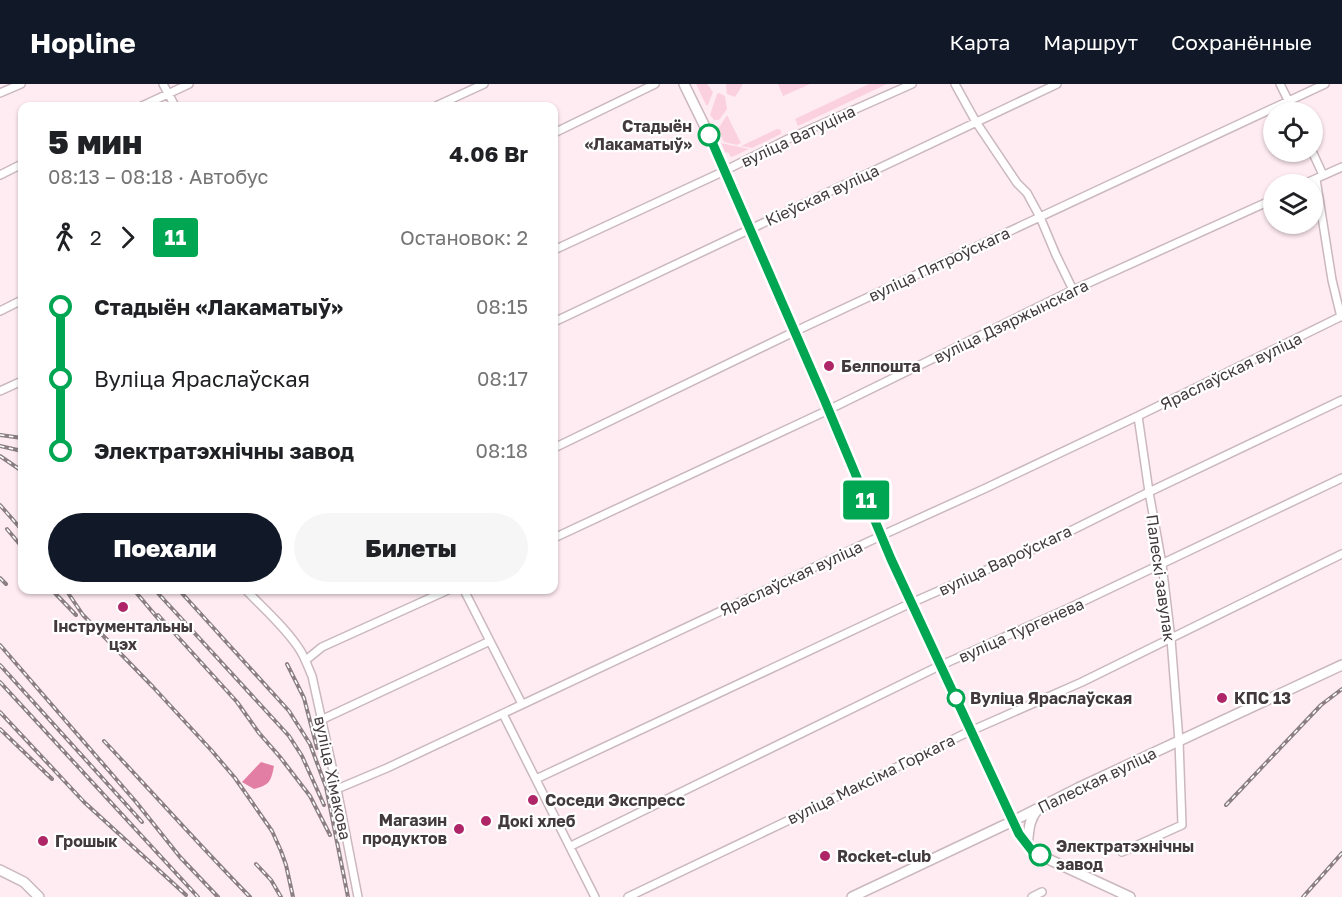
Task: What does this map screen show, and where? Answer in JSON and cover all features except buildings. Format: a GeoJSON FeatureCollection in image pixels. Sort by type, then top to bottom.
{"type":"FeatureCollection","features":[{"type":"Feature","properties":{"kind":"main road"},"geometry":{"type":"LineString","coordinates":[[684,84],[795,332],[881,536],[1013,821],[1033,852],[1130,897]]}},
{"type":"Feature","properties":{"kind":"main road","name":"Палеская вуліца"},"geometry":{"type":"LineString","coordinates":[[852,897],[1078,788],[1342,665]]}},
{"type":"Feature","properties":{"kind":"main road"},"geometry":{"type":"LineString","coordinates":[[1027,846],[1029,824],[1032,815],[1040,807]]}},
{"type":"Feature","properties":{"kind":"main road"},"geometry":{"type":"LineString","coordinates":[[0,870],[24,882],[39,897]]}},
{"type":"Feature","properties":{"kind":"street"},"geometry":{"type":"LineString","coordinates":[[0,93],[21,84]]}},
{"type":"Feature","properties":{"kind":"street"},"geometry":{"type":"LineString","coordinates":[[164,84],[173,102]]}},
{"type":"Feature","properties":{"kind":"street"},"geometry":{"type":"LineString","coordinates":[[151,102],[189,84]]}},
{"type":"Feature","properties":{"kind":"street"},"geometry":{"type":"LineString","coordinates":[[445,102],[484,84]]}},
{"type":"Feature","properties":{"kind":"street"},"geometry":{"type":"LineString","coordinates":[[558,131],[655,84]]}},
{"type":"Feature","properties":{"kind":"street","name":"вуліца Ватуціна"},"geometry":{"type":"LineString","coordinates":[[558,248],[788,139],[912,84]]}},
{"type":"Feature","properties":{"kind":"street"},"geometry":{"type":"LineString","coordinates":[[955,84],[976,122],[1017,183],[1027,193],[1073,290]]}},
{"type":"Feature","properties":{"kind":"street","name":"Кіеўская вуліца"},"geometry":{"type":"LineString","coordinates":[[558,320],[1058,84]]}},
{"type":"Feature","properties":{"kind":"street"},"geometry":{"type":"LineString","coordinates":[[1280,84],[1288,101]]}},
{"type":"Feature","properties":{"kind":"street","name":"вуліца Пятроўскага"},"geometry":{"type":"LineString","coordinates":[[558,446],[795,332],[1325,84]]}},
{"type":"Feature","properties":{"kind":"street"},"geometry":{"type":"LineString","coordinates":[[0,175],[18,166]]}},
{"type":"Feature","properties":{"kind":"street"},"geometry":{"type":"LineString","coordinates":[[1323,176],[1342,166]]}},
{"type":"Feature","properties":{"kind":"street"},"geometry":{"type":"LineString","coordinates":[[1323,203],[1332,280],[1342,316]]}},
{"type":"Feature","properties":{"kind":"street","name":"вуліца Дзяржынскага"},"geometry":{"type":"LineString","coordinates":[[558,536],[828,410],[1073,290],[1263,204]]}},
{"type":"Feature","properties":{"kind":"street"},"geometry":{"type":"LineString","coordinates":[[0,311],[18,302]]}},
{"type":"Feature","properties":{"kind":"street","name":"Яраслаўская вуліца"},"geometry":{"type":"LineString","coordinates":[[337,789],[387,768],[986,488],[1342,316]]}},
{"type":"Feature","properties":{"kind":"street"},"geometry":{"type":"LineString","coordinates":[[0,391],[18,383]]}},
{"type":"Feature","properties":{"kind":"street","name":"вуліца Вароўскага"},"geometry":{"type":"LineString","coordinates":[[536,779],[911,603],[1034,549],[1342,400]]}},
{"type":"Feature","properties":{"kind":"street","name":"Палескі завулак"},"geometry":{"type":"LineString","coordinates":[[1122,852],[1182,825],[1179,741],[1171,639],[1162,564],[1138,416]]}},
{"type":"Feature","properties":{"kind":"street","name":"вуліца Тургенева"},"geometry":{"type":"LineString","coordinates":[[571,846],[941,666],[1069,608],[1342,478]]}},
{"type":"Feature","properties":{"kind":"street","name":"вуліца Максіма Горкага"},"geometry":{"type":"LineString","coordinates":[[628,897],[972,731],[1082,682],[1342,554]]}},
{"type":"Feature","properties":{"kind":"street","name":"вуліца Хімакова"},"geometry":{"type":"LineString","coordinates":[[253,594],[290,636],[306,660],[312,676],[358,897]]}},
{"type":"Feature","properties":{"kind":"street"},"geometry":{"type":"LineString","coordinates":[[306,660],[322,647],[439,594]]}},
{"type":"Feature","properties":{"kind":"street"},"geometry":{"type":"LineString","coordinates":[[466,594],[522,704]]}},
{"type":"Feature","properties":{"kind":"street"},"geometry":{"type":"LineString","coordinates":[[321,720],[490,641]]}},
{"type":"Feature","properties":{"kind":"street"},"geometry":{"type":"LineString","coordinates":[[503,714],[595,897]]}},
{"type":"Feature","properties":{"kind":"street"},"geometry":{"type":"LineString","coordinates":[[1032,897],[1042,892]]}},
{"type":"Feature","properties":{"kind":"shaded area"},"geometry":{"type":"Polygon","coordinates":[[[696,84],[707,84],[713,92],[708,105],[706,105],[696,84]]]}},
{"type":"Feature","properties":{"kind":"shaded area"},"geometry":{"type":"Polygon","coordinates":[[[726,84],[742,84],[742,86],[735,97],[727,94],[726,84]]]}},
{"type":"Feature","properties":{"kind":"shaded area"},"geometry":{"type":"Polygon","coordinates":[[[778,84],[810,84],[783,96],[778,84]]]}},
{"type":"Feature","properties":{"kind":"shaded area"},"geometry":{"type":"Polygon","coordinates":[[[869,84],[887,84],[798,126],[795,119],[869,84]]]}},
{"type":"Feature","properties":{"kind":"shaded area"},"geometry":{"type":"Polygon","coordinates":[[[719,93],[725,96],[727,109],[719,120],[714,120],[710,115],[719,93]]]}},
{"type":"Feature","properties":{"kind":"shaded area"},"geometry":{"type":"Polygon","coordinates":[[[727,115],[741,143],[737,145],[724,142],[718,129],[727,115]]]}},
{"type":"Feature","properties":{"kind":"shaded area"},"geometry":{"type":"Polygon","coordinates":[[[777,129],[781,130],[781,134],[752,148],[741,146],[777,129]]]}},
{"type":"Feature","properties":{"kind":"shaded area"},"geometry":{"type":"Polygon","coordinates":[[[721,143],[749,149],[732,157],[725,152],[721,143]]]}},
{"type":"Feature","properties":{"kind":"shaded area"},"geometry":{"type":"Polygon","coordinates":[[[261,762],[274,766],[273,771],[268,782],[254,789],[242,782],[261,762]]]}},
{"type":"Feature","properties":{"kind":"railway"},"geometry":{"type":"LineString","coordinates":[[0,435],[18,437]]}},
{"type":"Feature","properties":{"kind":"railway"},"geometry":{"type":"LineString","coordinates":[[0,446],[18,450]]}},
{"type":"Feature","properties":{"kind":"railway"},"geometry":{"type":"LineString","coordinates":[[0,456],[18,468]]}},
{"type":"Feature","properties":{"kind":"railway"},"geometry":{"type":"LineString","coordinates":[[0,505],[18,525]]}},
{"type":"Feature","properties":{"kind":"railway"},"geometry":{"type":"LineString","coordinates":[[7,529],[18,542]]}},
{"type":"Feature","properties":{"kind":"railway"},"geometry":{"type":"LineString","coordinates":[[0,578],[6,584]]}},
{"type":"Feature","properties":{"kind":"railway"},"geometry":{"type":"LineString","coordinates":[[56,594],[76,615]]}},
{"type":"Feature","properties":{"kind":"railway"},"geometry":{"type":"LineString","coordinates":[[69,594],[83,615],[153,687],[235,778],[272,831],[286,865],[293,897]]}},
{"type":"Feature","properties":{"kind":"railway"},"geometry":{"type":"LineString","coordinates":[[137,594],[161,622]]}},
{"type":"Feature","properties":{"kind":"railway"},"geometry":{"type":"LineString","coordinates":[[159,594],[289,736],[302,756],[324,805]]}},
{"type":"Feature","properties":{"kind":"railway"},"geometry":{"type":"LineString","coordinates":[[183,594],[289,711],[310,744],[326,787],[348,897]]}},
{"type":"Feature","properties":{"kind":"railway"},"geometry":{"type":"LineString","coordinates":[[158,615],[237,702],[310,796],[330,835]]}},
{"type":"Feature","properties":{"kind":"railway"},"geometry":{"type":"LineString","coordinates":[[0,645],[136,802],[180,857],[218,897]]}},
{"type":"Feature","properties":{"kind":"railway"},"geometry":{"type":"LineString","coordinates":[[287,664],[304,698],[317,748]]}},
{"type":"Feature","properties":{"kind":"railway"},"geometry":{"type":"LineString","coordinates":[[0,665],[142,822]]}},
{"type":"Feature","properties":{"kind":"railway"},"geometry":{"type":"LineString","coordinates":[[0,682],[198,897]]}},
{"type":"Feature","properties":{"kind":"railway"},"geometry":{"type":"LineString","coordinates":[[1226,805],[1321,705],[1342,689]]}},
{"type":"Feature","properties":{"kind":"railway"},"geometry":{"type":"LineString","coordinates":[[0,712],[84,802],[186,895]]}},
{"type":"Feature","properties":{"kind":"railway"},"geometry":{"type":"LineString","coordinates":[[0,729],[52,779]]}},
{"type":"Feature","properties":{"kind":"railway"},"geometry":{"type":"LineString","coordinates":[[104,741],[250,897]]}},
{"type":"Feature","properties":{"kind":"railway"},"geometry":{"type":"LineString","coordinates":[[1303,897],[1342,853]]}},
{"type":"Feature","properties":{"kind":"railway"},"geometry":{"type":"LineString","coordinates":[[256,864],[271,880],[281,897]]}},
{"type":"Feature","properties":{"kind":"bus line","name":"11"},"geometry":{"type":"LineString","coordinates":[[709,135],[891,559],[1019,834],[1027,846],[1040,855]]}},
{"type":"Feature","properties":{"kind":"place","name":"Стадыён «Лакаматыў»"},"geometry":{"type":"Point","coordinates":[709,135]}},
{"type":"Feature","properties":{"kind":"place","name":"Белпошта"},"geometry":{"type":"Point","coordinates":[829,366]}},
{"type":"Feature","properties":{"kind":"place","name":"Інструментальны цэх"},"geometry":{"type":"Point","coordinates":[123,607]}},
{"type":"Feature","properties":{"kind":"place","name":"Вуліца Яраслаўская"},"geometry":{"type":"Point","coordinates":[956,698]}},
{"type":"Feature","properties":{"kind":"place","name":"КПС 13"},"geometry":{"type":"Point","coordinates":[1222,698]}},
{"type":"Feature","properties":{"kind":"place","name":"Соседи Экспресс"},"geometry":{"type":"Point","coordinates":[533,800]}},
{"type":"Feature","properties":{"kind":"place","name":"Докі хлеб"},"geometry":{"type":"Point","coordinates":[486,821]}},
{"type":"Feature","properties":{"kind":"place","name":"Магазин продуктов"},"geometry":{"type":"Point","coordinates":[459,829]}},
{"type":"Feature","properties":{"kind":"place","name":"Грошык"},"geometry":{"type":"Point","coordinates":[43,841]}},
{"type":"Feature","properties":{"kind":"place","name":"Электратэхнічны завод"},"geometry":{"type":"Point","coordinates":[1040,855]}},
{"type":"Feature","properties":{"kind":"place","name":"Rocket-club"},"geometry":{"type":"Point","coordinates":[825,856]}}]}
